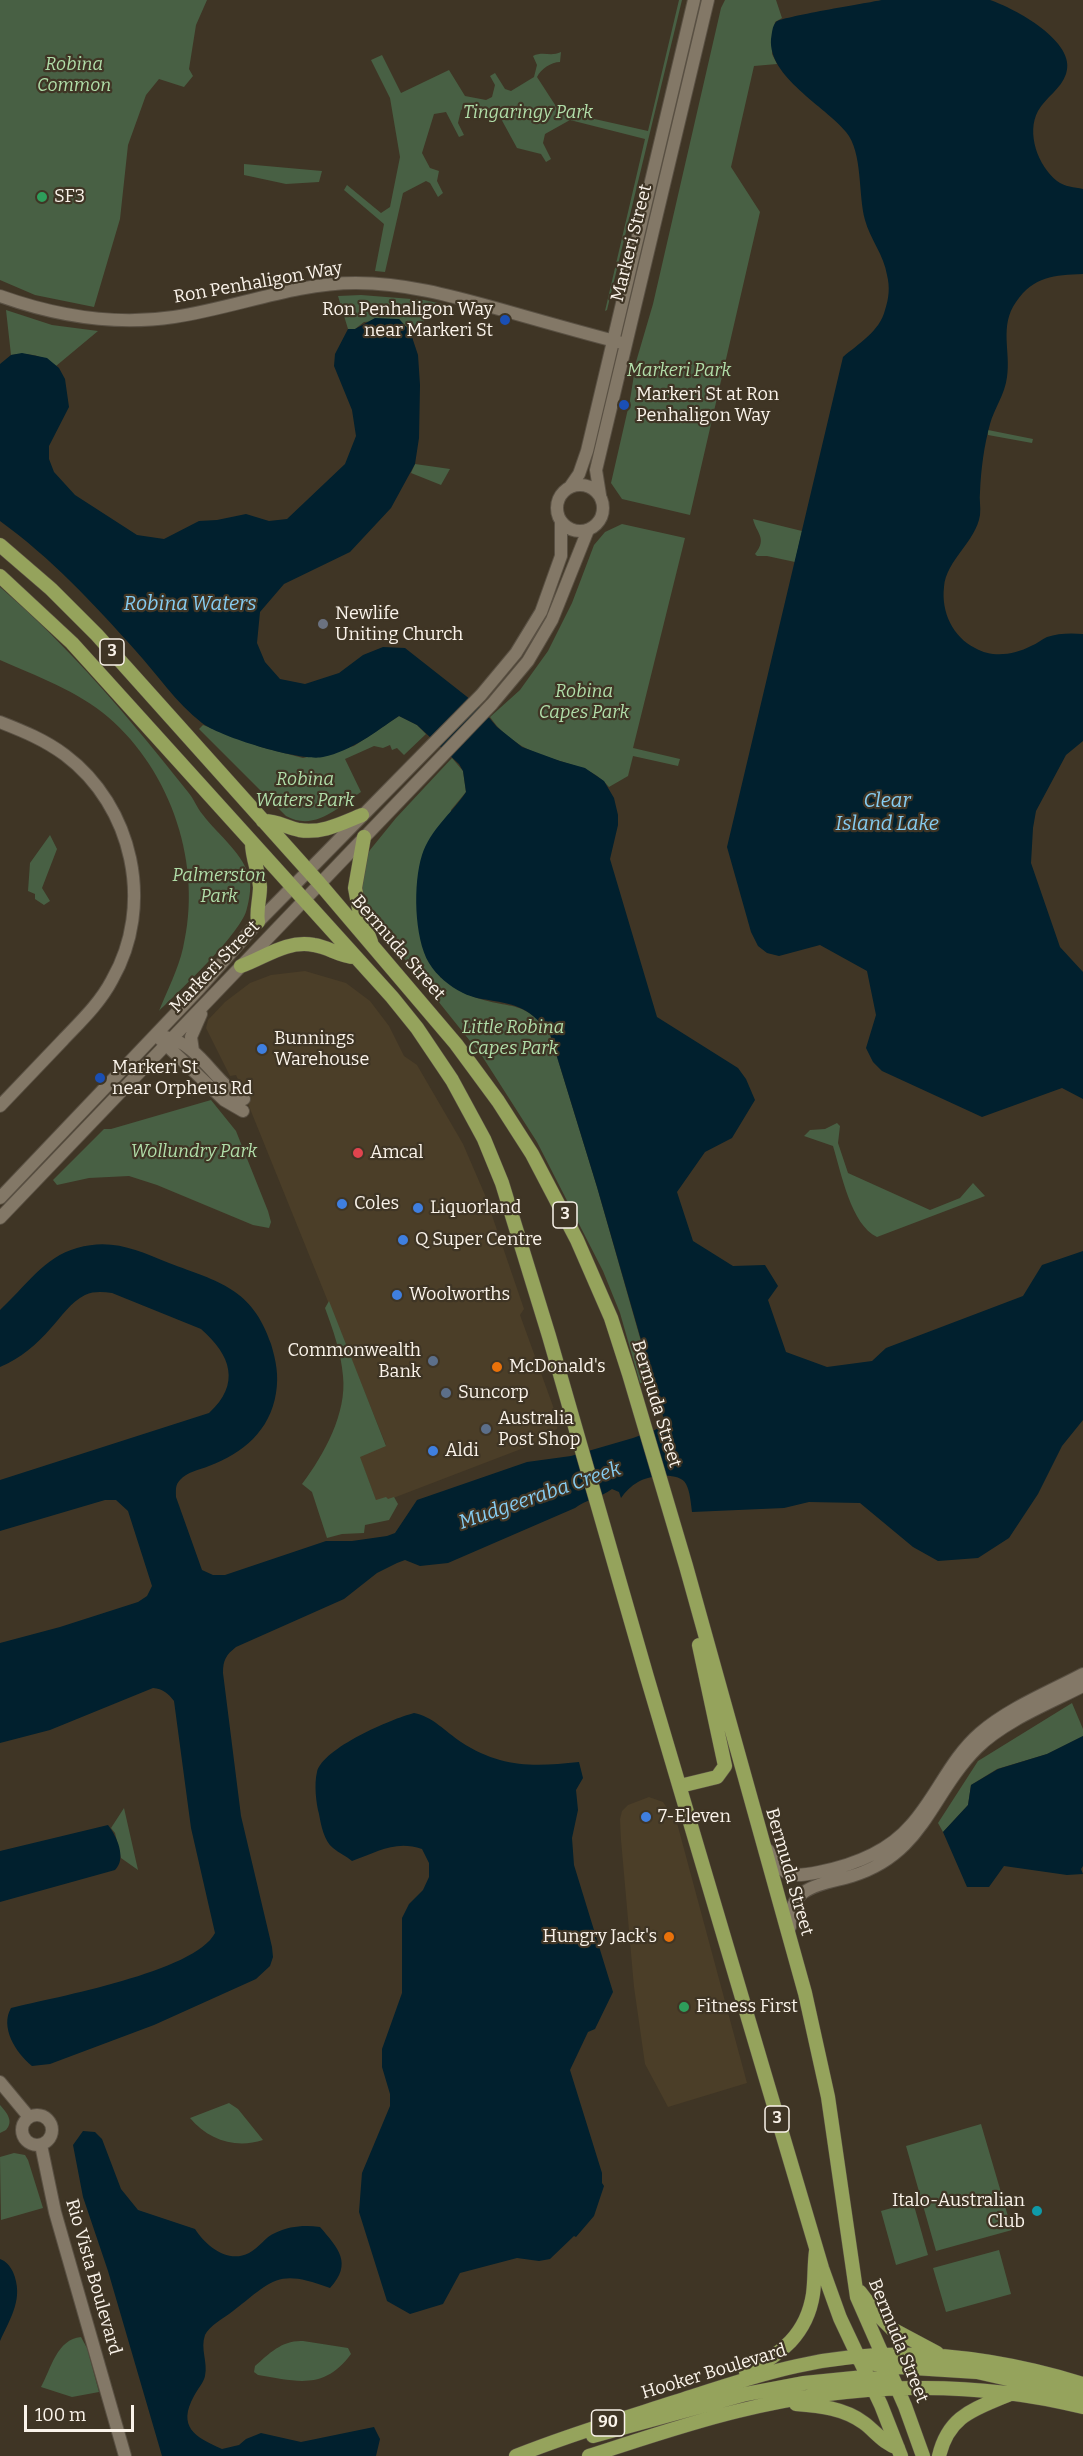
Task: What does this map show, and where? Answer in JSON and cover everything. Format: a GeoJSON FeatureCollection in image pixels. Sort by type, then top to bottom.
{"type":"FeatureCollection","features":[{"type":"Feature","properties":{"kind":"main road","name":"Markeri Street"},"geometry":{"type":"LineString","coordinates":[[570,487],[579,474],[587,451],[694,0]]}},
{"type":"Feature","properties":{"kind":"main road","name":"Markeri Street"},"geometry":{"type":"LineString","coordinates":[[600,495],[596,470],[708,0]]}},
{"type":"Feature","properties":{"kind":"main road","name":"Ron Penhaligon Way"},"geometry":{"type":"LineString","coordinates":[[0,296],[53,313],[83,318],[126,320],[181,316],[325,285],[385,284],[413,287],[448,295],[626,344]]}},
{"type":"Feature","properties":{"kind":"main road"},"geometry":{"type":"LineString","coordinates":[[582,484],[589,486],[600,495],[602,515],[588,530],[573,531],[561,523],[556,512],[556,505],[562,492],[570,487],[582,484]]}},
{"type":"Feature","properties":{"kind":"main road","name":"Markeri Street"},"geometry":{"type":"LineString","coordinates":[[0,1198],[156,1035],[258,922],[481,695],[516,653],[541,612],[561,556],[561,523]]}},
{"type":"Feature","properties":{"kind":"main road","name":"Markeri Street"},"geometry":{"type":"LineString","coordinates":[[0,1218],[492,704],[528,661],[552,620],[588,530]]}},
{"type":"Feature","properties":{"kind":"main road","name":"Bermuda Street"},"geometry":{"type":"LineString","coordinates":[[0,545],[76,614],[320,884],[465,1056],[504,1110],[537,1162],[577,1240],[610,1318],[644,1424],[791,1942],[824,2078],[854,2286],[923,2456]]}},
{"type":"Feature","properties":{"kind":"main road","name":"Bermuda Street"},"geometry":{"type":"LineString","coordinates":[[0,576],[72,643],[392,997],[428,1043],[463,1098],[484,1139],[509,1206],[598,1502],[775,2114],[834,2302],[899,2452]]}},
{"type":"Feature","properties":{"kind":"main road"},"geometry":{"type":"LineString","coordinates":[[0,722],[55,748],[76,764],[99,788],[114,811],[127,845],[135,883],[135,897],[126,947],[119,967],[106,991],[83,1019],[0,1106]]}},
{"type":"Feature","properties":{"kind":"main road"},"geometry":{"type":"LineString","coordinates":[[263,821],[278,821],[300,830],[317,831],[332,828],[362,815]]}},
{"type":"Feature","properties":{"kind":"main road"},"geometry":{"type":"LineString","coordinates":[[364,837],[355,888],[359,909],[373,946]]}},
{"type":"Feature","properties":{"kind":"main road"},"geometry":{"type":"LineString","coordinates":[[252,843],[252,856],[260,887],[256,911],[258,922]]}},
{"type":"Feature","properties":{"kind":"main road"},"geometry":{"type":"LineString","coordinates":[[242,966],[276,949],[296,944],[316,945],[343,957],[355,957]]}},
{"type":"Feature","properties":{"kind":"main road"},"geometry":{"type":"LineString","coordinates":[[199,1076],[202,1068],[190,1044],[192,1034],[209,999]]}},
{"type":"Feature","properties":{"kind":"main road"},"geometry":{"type":"LineString","coordinates":[[156,1035],[169,1042],[227,1103],[243,1105],[185,1044],[169,1042]]}},
{"type":"Feature","properties":{"kind":"main road"},"geometry":{"type":"LineString","coordinates":[[680,1786],[717,1778],[725,1766],[698,1641],[686,1566]]}},
{"type":"Feature","properties":{"kind":"main road"},"geometry":{"type":"LineString","coordinates":[[791,1942],[789,1913],[797,1896],[809,1889],[872,1868],[911,1825],[961,1751],[983,1731],[1083,1674]]}},
{"type":"Feature","properties":{"kind":"main road"},"geometry":{"type":"LineString","coordinates":[[760,1838],[782,1871],[794,1876],[844,1866],[888,1853],[911,1840],[977,1748],[1014,1723],[1083,1686]]}},
{"type":"Feature","properties":{"kind":"main road"},"geometry":{"type":"LineString","coordinates":[[806,1875],[800,1881],[801,1886],[831,1878],[846,1877]]}},
{"type":"Feature","properties":{"kind":"main road"},"geometry":{"type":"LineString","coordinates":[[0,2082],[29,2117]]}},
{"type":"Feature","properties":{"kind":"main road"},"geometry":{"type":"LineString","coordinates":[[41,2115],[52,2127],[50,2139],[41,2145],[30,2144],[23,2136],[22,2126],[29,2117],[41,2115]]}},
{"type":"Feature","properties":{"kind":"main road","name":"Rio Vista Boulevard"},"geometry":{"type":"LineString","coordinates":[[41,2145],[55,2212],[125,2456]]}},
{"type":"Feature","properties":{"kind":"main road"},"geometry":{"type":"LineString","coordinates":[[706,2392],[768,2361],[793,2340],[810,2309],[817,2248]]}},
{"type":"Feature","properties":{"kind":"main road"},"geometry":{"type":"LineString","coordinates":[[854,2286],[892,2329],[939,2355]]}},
{"type":"Feature","properties":{"kind":"main road","name":"90"},"geometry":{"type":"LineString","coordinates":[[857,2357],[884,2360],[939,2355],[1001,2362],[1083,2384]]}},
{"type":"Feature","properties":{"kind":"main road","name":"Hooker Boulevard"},"geometry":{"type":"LineString","coordinates":[[521,2454],[580,2432],[798,2365],[857,2357]]}},
{"type":"Feature","properties":{"kind":"main road"},"geometry":{"type":"LineString","coordinates":[[884,2360],[977,2372],[1083,2396]]}},
{"type":"Feature","properties":{"kind":"main road"},"geometry":{"type":"LineString","coordinates":[[521,2454],[754,2392],[816,2382],[870,2384],[882,2380],[897,2388],[940,2388],[1012,2393],[1083,2407]]}},
{"type":"Feature","properties":{"kind":"main road","name":"90"},"geometry":{"type":"LineString","coordinates":[[589,2456],[703,2420],[870,2384]]}},
{"type":"Feature","properties":{"kind":"main road"},"geometry":{"type":"LineString","coordinates":[[939,2456],[945,2437],[960,2418],[977,2407],[1012,2393]]}},
{"type":"Feature","properties":{"kind":"main road"},"geometry":{"type":"LineString","coordinates":[[774,2403],[813,2405],[842,2411],[864,2422],[886,2444],[899,2452]]}},
{"type":"Feature","properties":{"kind":"main road","name":"Rio Vista Boulevard"},"geometry":{"type":"LineString","coordinates":[[115,2417],[133,2456]]}},
{"type":"Feature","properties":{"kind":"shaded area","name":"Q Super Centre"},"geometry":{"type":"Polygon","coordinates":[[[305,971],[346,983],[370,1001],[389,1026],[404,1056],[417,1065],[463,1144],[485,1195],[524,1309],[520,1315],[558,1420],[557,1429],[553,1431],[555,1436],[388,1500],[376,1500],[359,1456],[386,1445],[240,1084],[236,1075],[230,1076],[206,1028],[208,1020],[225,1002],[250,983],[271,975],[305,971]]]}},
{"type":"Feature","properties":{"kind":"shaded area"},"geometry":{"type":"Polygon","coordinates":[[[649,1797],[663,1802],[677,1823],[747,2083],[668,2107],[645,2064],[634,1987],[621,1840],[622,1811],[628,1805],[649,1797]]]}},
{"type":"Feature","properties":{"kind":"green space","name":"Robina Common"},"geometry":{"type":"Polygon","coordinates":[[[0,0],[207,0],[196,25],[189,69],[193,76],[184,87],[159,79],[146,95],[128,145],[120,219],[94,307],[35,295],[0,280],[0,0]]]}},
{"type":"Feature","properties":{"kind":"green space","name":"Tingaringy Park"},"geometry":{"type":"Polygon","coordinates":[[[679,0],[682,0],[607,310],[605,311],[645,139],[570,120],[545,134],[543,143],[551,159],[546,162],[541,154],[517,148],[499,115],[466,107],[461,110],[458,123],[464,135],[459,137],[446,112],[434,114],[422,153],[430,168],[439,171],[437,181],[443,193],[438,197],[430,183],[426,181],[403,193],[385,272],[375,271],[384,224],[344,190],[347,185],[381,213],[390,207],[400,157],[390,98],[371,60],[382,55],[401,93],[449,70],[465,96],[486,100],[492,97],[495,85],[490,76],[495,73],[505,89],[511,91],[534,77],[537,65],[533,56],[561,52],[560,62],[547,66],[537,77],[559,111],[648,131],[679,0]]]}},
{"type":"Feature","properties":{"kind":"green space","name":"Markeri Park"},"geometry":{"type":"Polygon","coordinates":[[[725,0],[776,0],[782,18],[775,22],[772,54],[777,64],[754,66],[731,167],[760,212],[690,515],[622,499],[611,483],[630,400],[636,362],[653,304],[721,8],[725,0]]]}},
{"type":"Feature","properties":{"kind":"green space"},"geometry":{"type":"Polygon","coordinates":[[[244,164],[322,171],[319,182],[286,184],[244,175],[244,164]]]}},
{"type":"Feature","properties":{"kind":"green space"},"geometry":{"type":"Polygon","coordinates":[[[361,295],[424,300],[447,305],[410,331],[399,319],[364,322],[355,329],[348,329],[338,296],[361,295]]]}},
{"type":"Feature","properties":{"kind":"green space"},"geometry":{"type":"Polygon","coordinates":[[[6,310],[52,325],[98,331],[56,366],[35,355],[11,355],[6,310]]]}},
{"type":"Feature","properties":{"kind":"green space"},"geometry":{"type":"Polygon","coordinates":[[[988,430],[1033,439],[1032,443],[988,435],[988,430]]]}},
{"type":"Feature","properties":{"kind":"green space"},"geometry":{"type":"Polygon","coordinates":[[[415,464],[450,469],[441,485],[411,473],[415,464]]]}},
{"type":"Feature","properties":{"kind":"green space"},"geometry":{"type":"Polygon","coordinates":[[[753,519],[802,531],[795,562],[755,554],[761,540],[753,519]]]}},
{"type":"Feature","properties":{"kind":"green space","name":"Robina Capes Park"},"geometry":{"type":"Polygon","coordinates":[[[622,524],[685,538],[633,748],[680,759],[678,766],[633,756],[628,776],[609,787],[587,770],[540,755],[512,740],[490,717],[520,690],[548,651],[572,603],[594,545],[605,532],[622,524]]]}},
{"type":"Feature","properties":{"kind":"green space","name":"Palmerston Park"},"geometry":{"type":"Polygon","coordinates":[[[0,587],[51,634],[122,711],[190,795],[203,815],[237,854],[247,871],[250,891],[243,919],[209,961],[159,1011],[181,956],[188,917],[189,885],[185,853],[177,822],[150,765],[130,739],[108,717],[84,699],[0,660],[0,587]]]}},
{"type":"Feature","properties":{"kind":"green space","name":"Robina Waters Park"},"geometry":{"type":"Polygon","coordinates":[[[399,716],[417,725],[426,734],[404,755],[397,748],[392,750],[390,745],[383,748],[374,746],[345,759],[361,792],[326,816],[307,821],[286,816],[199,729],[203,725],[261,747],[303,758],[354,746],[399,716]]]}},
{"type":"Feature","properties":{"kind":"green space","name":"Little Robina Capes Park"},"geometry":{"type":"Polygon","coordinates":[[[452,758],[463,771],[466,792],[451,810],[440,977],[472,996],[525,1010],[550,1034],[597,1187],[652,1380],[640,1383],[620,1313],[603,1271],[537,1142],[482,1056],[370,916],[360,892],[365,859],[370,850],[396,818],[452,758]]]}},
{"type":"Feature","properties":{"kind":"green space"},"geometry":{"type":"Polygon","coordinates":[[[50,835],[57,849],[42,888],[50,901],[44,905],[35,899],[35,894],[28,891],[30,863],[50,835]]]}},
{"type":"Feature","properties":{"kind":"green space","name":"Wollundry Park"},"geometry":{"type":"Polygon","coordinates":[[[211,1100],[236,1131],[268,1211],[271,1222],[269,1228],[253,1225],[157,1185],[129,1176],[89,1178],[57,1185],[53,1180],[104,1129],[111,1129],[211,1100]]]}},
{"type":"Feature","properties":{"kind":"green space"},"geometry":{"type":"Polygon","coordinates":[[[837,1123],[840,1126],[838,1143],[848,1173],[930,1210],[960,1198],[973,1183],[985,1196],[877,1237],[868,1231],[854,1210],[833,1146],[804,1136],[810,1130],[825,1129],[837,1123]]]}},
{"type":"Feature","properties":{"kind":"green space"},"geometry":{"type":"Polygon","coordinates":[[[329,1301],[386,1446],[360,1457],[376,1500],[394,1497],[398,1504],[389,1520],[365,1525],[364,1533],[342,1534],[327,1538],[312,1492],[302,1484],[326,1447],[338,1419],[341,1404],[342,1367],[325,1308],[329,1301]]]}},
{"type":"Feature","properties":{"kind":"green space"},"geometry":{"type":"Polygon","coordinates":[[[1072,1703],[1083,1729],[1083,1736],[1047,1754],[997,1769],[971,1785],[968,1805],[943,1832],[938,1823],[978,1761],[1072,1703]]]}},
{"type":"Feature","properties":{"kind":"green space"},"geometry":{"type":"Polygon","coordinates":[[[124,1808],[138,1870],[121,1858],[115,1833],[111,1828],[124,1808]]]}},
{"type":"Feature","properties":{"kind":"green space"},"geometry":{"type":"Polygon","coordinates":[[[229,2103],[238,2109],[263,2140],[253,2143],[223,2141],[205,2132],[190,2118],[229,2103]]]}},
{"type":"Feature","properties":{"kind":"green space"},"geometry":{"type":"Polygon","coordinates":[[[0,2105],[7,2114],[9,2123],[6,2130],[0,2133],[0,2105]]]}},
{"type":"Feature","properties":{"kind":"green space"},"geometry":{"type":"Polygon","coordinates":[[[981,2124],[1012,2230],[936,2251],[906,2146],[981,2124]]]}},
{"type":"Feature","properties":{"kind":"green space"},"geometry":{"type":"Polygon","coordinates":[[[14,2153],[25,2155],[28,2160],[43,2208],[1,2220],[0,2157],[14,2153]]]}},
{"type":"Feature","properties":{"kind":"green space"},"geometry":{"type":"Polygon","coordinates":[[[913,2202],[928,2255],[896,2265],[881,2211],[913,2202]]]}},
{"type":"Feature","properties":{"kind":"green space"},"geometry":{"type":"Polygon","coordinates":[[[999,2250],[1011,2294],[946,2312],[933,2268],[999,2250]]]}},
{"type":"Feature","properties":{"kind":"green space"},"geometry":{"type":"Polygon","coordinates":[[[81,2337],[87,2348],[99,2392],[72,2397],[41,2387],[60,2349],[73,2339],[81,2337]]]}},
{"type":"Feature","properties":{"kind":"green space"},"geometry":{"type":"Polygon","coordinates":[[[296,2341],[348,2348],[351,2354],[330,2374],[309,2381],[258,2375],[254,2372],[255,2366],[277,2348],[296,2341]]]}},
{"type":"Feature","properties":{"kind":"water","name":"Clear Island Lake"},"geometry":{"type":"Polygon","coordinates":[[[882,0],[990,0],[1028,18],[1054,39],[1063,50],[1067,62],[1066,74],[1061,84],[1038,111],[1033,129],[1034,139],[1039,158],[1050,175],[1063,184],[1083,189],[1083,274],[1054,276],[1037,282],[1016,302],[1008,320],[1007,377],[986,441],[981,475],[980,515],[973,534],[946,577],[944,606],[950,623],[960,637],[967,643],[989,653],[1017,652],[1047,637],[1070,633],[1083,634],[1083,741],[1066,755],[1036,811],[1031,863],[1060,947],[1083,972],[1083,1099],[1062,1088],[982,1117],[882,1071],[873,1062],[866,1048],[876,1015],[867,971],[820,945],[779,956],[767,953],[758,946],[751,932],[727,847],[843,357],[868,336],[878,324],[885,310],[889,292],[885,268],[865,220],[858,162],[851,140],[837,122],[800,90],[778,66],[772,53],[772,30],[776,22],[781,20],[882,0]]]}},
{"type":"Feature","properties":{"kind":"water"},"geometry":{"type":"Polygon","coordinates":[[[375,318],[399,319],[410,331],[418,355],[419,438],[415,464],[391,508],[350,552],[284,584],[260,612],[257,643],[265,662],[280,679],[305,684],[339,673],[363,655],[383,647],[405,648],[480,707],[497,727],[522,747],[585,768],[604,781],[614,798],[618,815],[610,859],[657,1017],[738,1068],[746,1079],[755,1100],[732,1138],[705,1152],[677,1192],[693,1241],[733,1266],[765,1265],[778,1286],[768,1300],[786,1352],[827,1367],[872,1361],[886,1348],[1023,1296],[1042,1265],[1083,1251],[1083,1420],[1062,1446],[1038,1494],[1009,1538],[978,1558],[938,1561],[913,1547],[860,1503],[809,1502],[784,1508],[692,1512],[688,1490],[682,1480],[670,1476],[656,1477],[638,1482],[621,1498],[619,1492],[612,1489],[575,1508],[448,1563],[420,1566],[405,1560],[397,1563],[377,1573],[344,1599],[236,1647],[226,1658],[223,1673],[241,1816],[272,1947],[273,1957],[270,1966],[256,1979],[154,2025],[50,2064],[32,2066],[15,2047],[8,2031],[8,2015],[11,2008],[90,1990],[153,1971],[181,1960],[202,1947],[215,1933],[191,1828],[174,1701],[167,1694],[160,1689],[153,1688],[50,1730],[0,1743],[0,1643],[138,1602],[147,1596],[152,1586],[128,1511],[116,1500],[105,1500],[0,1531],[0,1480],[209,1413],[225,1391],[228,1370],[219,1349],[201,1329],[105,1292],[92,1293],[80,1298],[34,1345],[15,1360],[0,1367],[0,1310],[55,1258],[77,1248],[102,1244],[124,1247],[146,1254],[218,1282],[244,1299],[254,1310],[271,1344],[276,1368],[276,1393],[268,1419],[244,1447],[221,1461],[186,1475],[178,1482],[176,1488],[176,1497],[202,1570],[213,1575],[225,1575],[326,1541],[352,1541],[387,1536],[395,1533],[417,1500],[527,1462],[571,1456],[633,1438],[655,1430],[665,1423],[550,1034],[538,1020],[519,1007],[471,996],[453,987],[429,963],[420,940],[416,910],[419,867],[430,838],[466,792],[463,771],[459,764],[417,725],[399,716],[353,746],[334,754],[313,758],[280,752],[212,729],[184,707],[71,582],[0,521],[0,364],[11,355],[22,353],[47,358],[59,368],[65,379],[69,407],[49,446],[49,459],[54,472],[75,495],[137,535],[164,539],[199,521],[246,514],[269,521],[287,519],[345,464],[356,436],[352,410],[334,366],[335,354],[348,329],[355,329],[375,318]]]}},
{"type":"Feature","properties":{"kind":"water"},"geometry":{"type":"Polygon","coordinates":[[[414,1713],[433,1721],[461,1742],[490,1757],[532,1765],[579,1762],[583,1778],[576,1790],[578,1810],[572,1838],[574,1865],[613,1992],[595,2029],[588,2032],[570,2070],[602,2173],[604,2186],[594,2216],[576,2237],[574,2236],[550,2259],[539,2261],[517,2258],[460,2273],[443,2304],[410,2314],[387,2301],[359,2212],[362,2173],[390,2106],[390,2094],[382,2067],[382,2049],[402,1993],[402,1918],[409,1904],[423,1890],[429,1877],[429,1863],[422,1849],[403,1846],[387,1848],[352,1861],[333,1848],[325,1837],[318,1810],[316,1788],[317,1772],[322,1763],[344,1744],[390,1721],[414,1713]]]}},
{"type":"Feature","properties":{"kind":"water"},"geometry":{"type":"Polygon","coordinates":[[[1083,1736],[1083,1866],[1081,1869],[1083,1874],[1067,1875],[1004,1866],[989,1887],[967,1887],[943,1832],[968,1805],[971,1785],[998,1769],[1047,1754],[1083,1736]]]}},
{"type":"Feature","properties":{"kind":"water"},"geometry":{"type":"Polygon","coordinates":[[[108,1825],[115,1835],[120,1854],[119,1865],[115,1870],[0,1902],[0,1851],[108,1825]]]}},
{"type":"Feature","properties":{"kind":"water"},"geometry":{"type":"Polygon","coordinates":[[[83,2131],[95,2132],[102,2139],[121,2189],[138,2210],[195,2229],[218,2252],[241,2256],[253,2251],[275,2233],[292,2227],[308,2226],[320,2227],[340,2256],[341,2271],[330,2288],[298,2279],[277,2280],[213,2325],[207,2332],[203,2345],[205,2376],[189,2407],[187,2416],[192,2430],[204,2440],[222,2449],[239,2445],[246,2439],[261,2433],[301,2442],[374,2427],[380,2439],[376,2456],[162,2456],[108,2271],[83,2197],[73,2145],[83,2131]]]}},
{"type":"Feature","properties":{"kind":"water"},"geometry":{"type":"Polygon","coordinates":[[[0,2259],[6,2262],[12,2270],[16,2281],[17,2299],[0,2341],[0,2259]]]}},
{"type":"Feature","properties":{"kind":"place","name":"SF3"},"geometry":{"type":"Point","coordinates":[42,197]}},
{"type":"Feature","properties":{"kind":"place","name":"Ron Penhaligon Way near Markeri St"},"geometry":{"type":"Point","coordinates":[505,320]}},
{"type":"Feature","properties":{"kind":"place","name":"Markeri St at Ron Penhaligon Way"},"geometry":{"type":"Point","coordinates":[624,405]}},
{"type":"Feature","properties":{"kind":"place","name":"Newlife Uniting Church"},"geometry":{"type":"Point","coordinates":[323,624]}},
{"type":"Feature","properties":{"kind":"place","name":"Bunnings Warehouse"},"geometry":{"type":"Point","coordinates":[262,1049]}},
{"type":"Feature","properties":{"kind":"place","name":"Markeri St near Orpheus Rd"},"geometry":{"type":"Point","coordinates":[100,1078]}},
{"type":"Feature","properties":{"kind":"place","name":"Amcal"},"geometry":{"type":"Point","coordinates":[358,1153]}},
{"type":"Feature","properties":{"kind":"place","name":"Coles"},"geometry":{"type":"Point","coordinates":[342,1204]}},
{"type":"Feature","properties":{"kind":"place","name":"Liquorland"},"geometry":{"type":"Point","coordinates":[418,1208]}},
{"type":"Feature","properties":{"kind":"place","name":"Q Super Centre"},"geometry":{"type":"Point","coordinates":[403,1240]}},
{"type":"Feature","properties":{"kind":"place","name":"Woolworths"},"geometry":{"type":"Point","coordinates":[397,1295]}},
{"type":"Feature","properties":{"kind":"place","name":"Commonwealth Bank"},"geometry":{"type":"Point","coordinates":[433,1361]}},
{"type":"Feature","properties":{"kind":"place","name":"McDonald's"},"geometry":{"type":"Point","coordinates":[497,1367]}},
{"type":"Feature","properties":{"kind":"place","name":"Suncorp"},"geometry":{"type":"Point","coordinates":[446,1393]}},
{"type":"Feature","properties":{"kind":"place","name":"Australia Post Shop"},"geometry":{"type":"Point","coordinates":[486,1429]}},
{"type":"Feature","properties":{"kind":"place","name":"Aldi"},"geometry":{"type":"Point","coordinates":[433,1451]}},
{"type":"Feature","properties":{"kind":"place","name":"7-Eleven"},"geometry":{"type":"Point","coordinates":[646,1817]}},
{"type":"Feature","properties":{"kind":"place","name":"Hungry Jack's"},"geometry":{"type":"Point","coordinates":[669,1937]}},
{"type":"Feature","properties":{"kind":"place","name":"Fitness First"},"geometry":{"type":"Point","coordinates":[684,2007]}},
{"type":"Feature","properties":{"kind":"place","name":"Italo-Australian Club"},"geometry":{"type":"Point","coordinates":[1037,2211]}},
{"type":"Feature","properties":{"kind":"water label","name":"Robina Waters"},"geometry":{"type":"Point","coordinates":[190,604]}},
{"type":"Feature","properties":{"kind":"water label","name":"Mudgeeraba Creek"},"geometry":{"type":"Point","coordinates":[540,1496]}}]}
